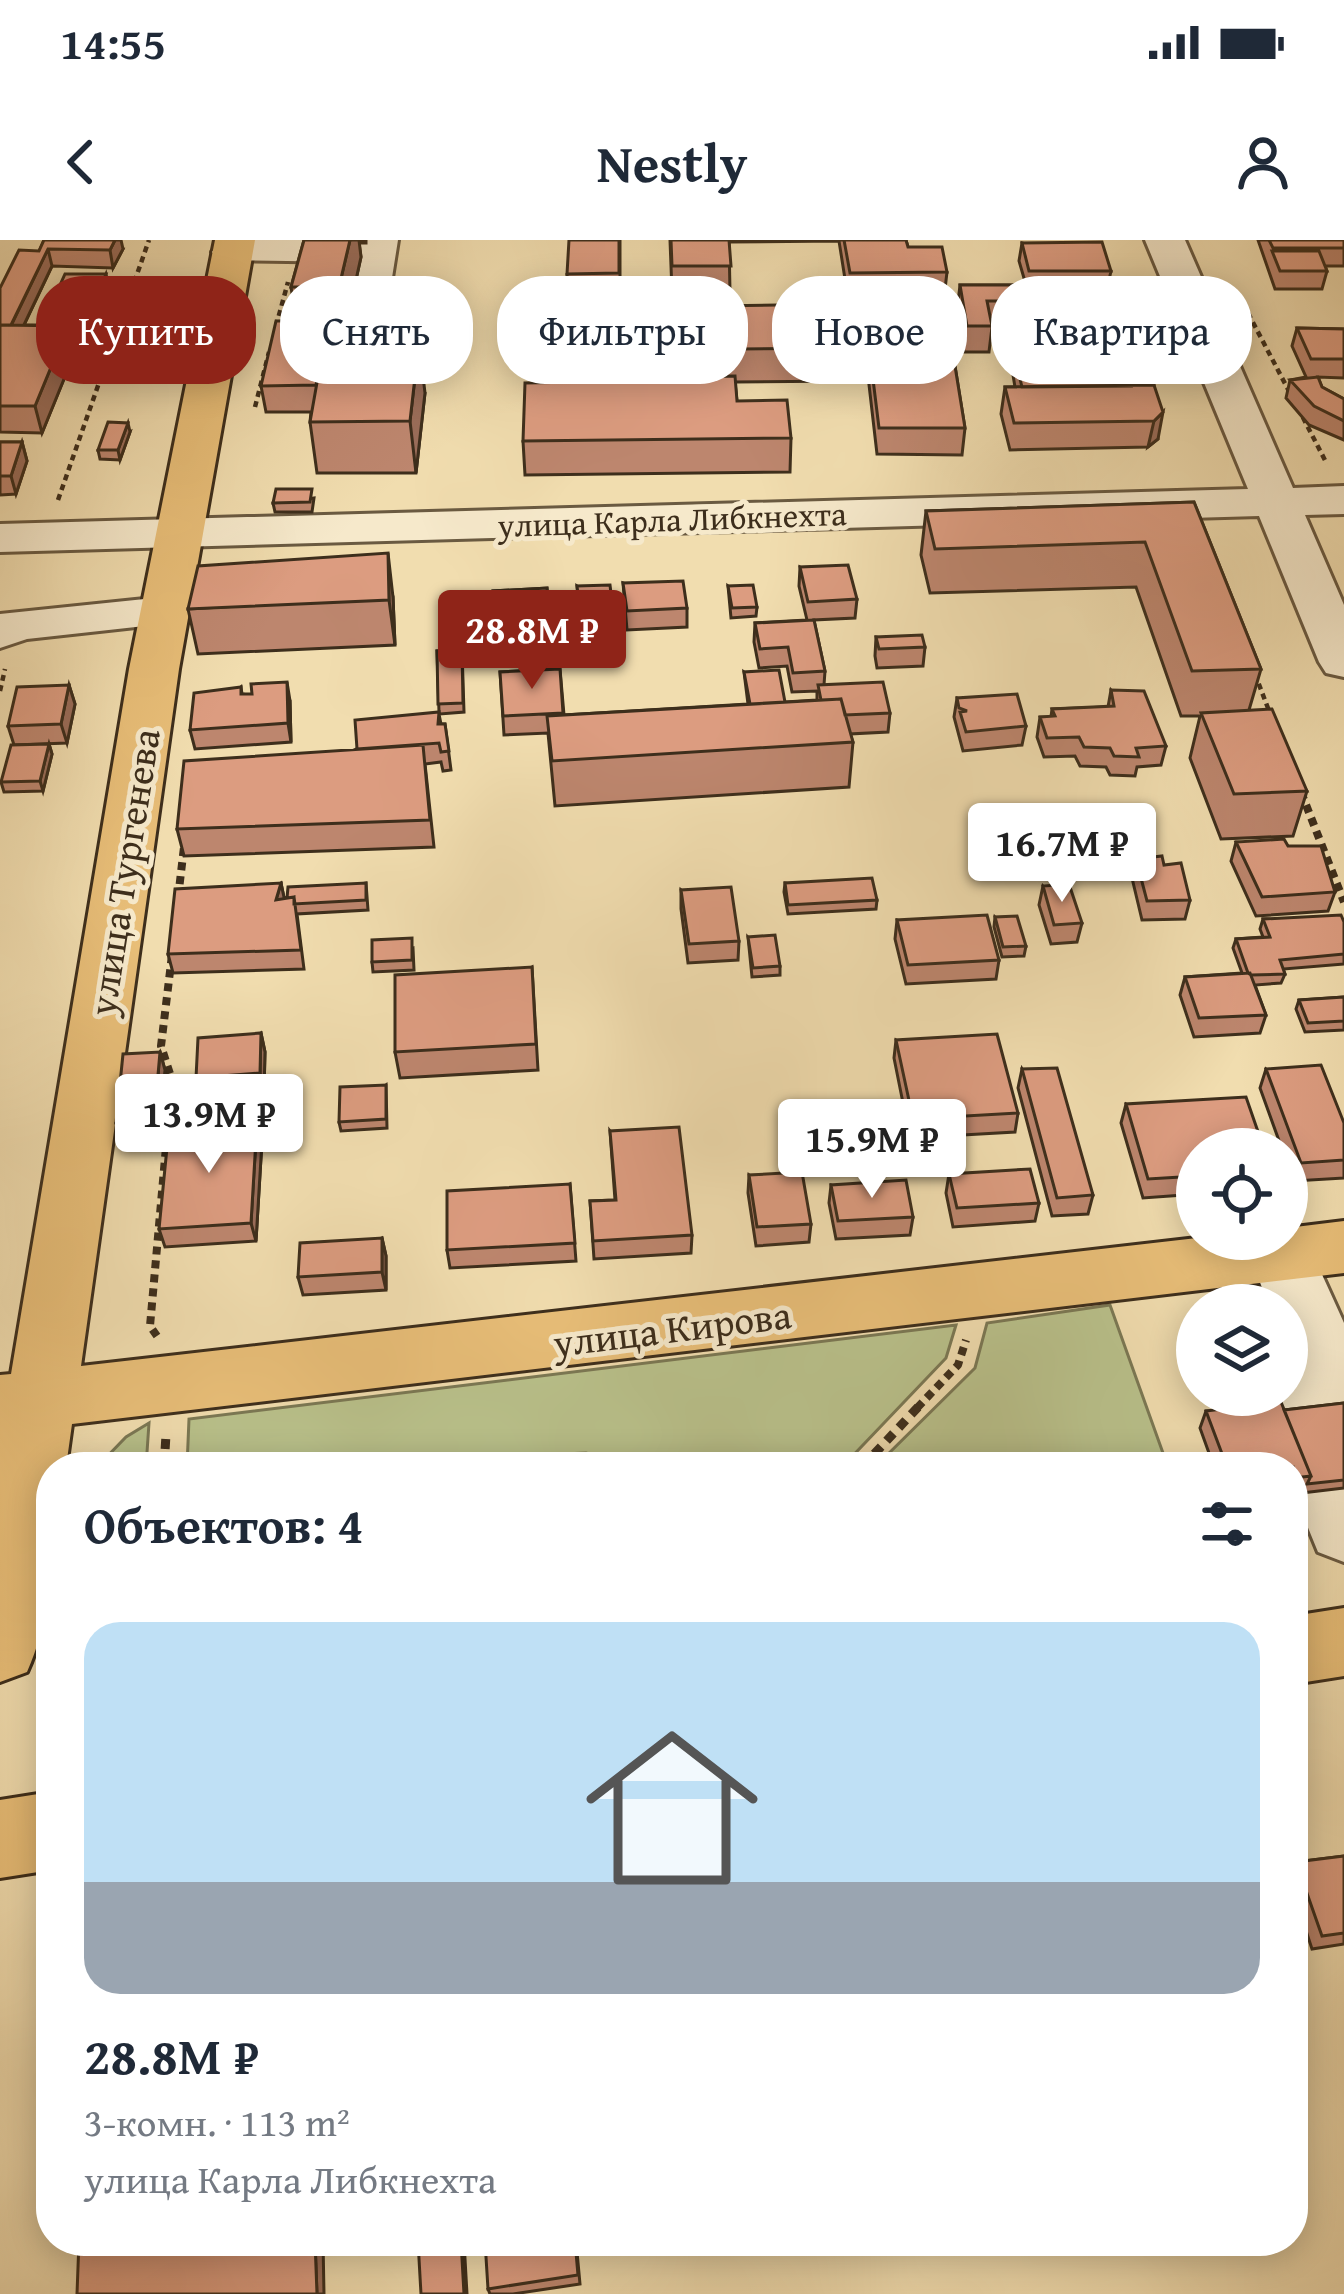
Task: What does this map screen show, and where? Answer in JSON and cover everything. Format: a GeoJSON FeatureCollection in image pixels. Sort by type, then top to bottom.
{"type":"FeatureCollection","features":[{"type":"Feature","properties":{"kind":"main road","name":"улица Тургенева"},"geometry":{"type":"LineString","coordinates":[[0,1648],[21,1402],[177,534],[234,246]]}},
{"type":"Feature","properties":{"kind":"main road","name":"улица Кирова"},"geometry":{"type":"LineString","coordinates":[[21,1402],[982,1291],[1299,1267]]}},
{"type":"Feature","properties":{"kind":"main road"},"geometry":{"type":"LineString","coordinates":[[1308,1648],[1344,1642]]}},
{"type":"Feature","properties":{"kind":"main road"},"geometry":{"type":"LineString","coordinates":[[0,1839],[36,1833]]}},
{"type":"Feature","properties":{"kind":"street"},"geometry":{"type":"LineString","coordinates":[[1165,240],[1344,662]]}},
{"type":"Feature","properties":{"kind":"street"},"geometry":{"type":"LineString","coordinates":[[234,246],[296,251],[377,245],[372,276]]}},
{"type":"Feature","properties":{"kind":"street","name":"улица Карла Либкнехта"},"geometry":{"type":"LineString","coordinates":[[22,537],[1277,502],[1339,489]]}},
{"type":"Feature","properties":{"kind":"street"},"geometry":{"type":"LineString","coordinates":[[8,629],[164,612]]}},
{"type":"Feature","properties":{"kind":"street"},"geometry":{"type":"LineString","coordinates":[[1299,1267],[1344,1403]]}},
{"type":"Feature","properties":{"kind":"street"},"geometry":{"type":"LineString","coordinates":[[1300,1416],[1344,1531]]}},
{"type":"Feature","properties":{"kind":"path"},"geometry":{"type":"LineString","coordinates":[[22,537],[149,240]]}},
{"type":"Feature","properties":{"kind":"path"},"geometry":{"type":"LineString","coordinates":[[249,428],[296,251]]}},
{"type":"Feature","properties":{"kind":"path"},"geometry":{"type":"LineString","coordinates":[[1252,320],[1339,489]]}},
{"type":"Feature","properties":{"kind":"path"},"geometry":{"type":"LineString","coordinates":[[0,691],[8,629]]}},
{"type":"Feature","properties":{"kind":"path"},"geometry":{"type":"LineString","coordinates":[[1253,668],[1278,732]]}},
{"type":"Feature","properties":{"kind":"path"},"geometry":{"type":"LineString","coordinates":[[1294,773],[1344,902]]}},
{"type":"Feature","properties":{"kind":"path"},"geometry":{"type":"LineString","coordinates":[[178,906],[186,836]]}},
{"type":"Feature","properties":{"kind":"path"},"geometry":{"type":"LineString","coordinates":[[160,1341],[151,1327],[172,1080],[161,1046],[172,952]]}},
{"type":"Feature","properties":{"kind":"path"},"geometry":{"type":"LineString","coordinates":[[876,1452],[958,1365],[982,1291]]}},
{"type":"Feature","properties":{"kind":"path"},"geometry":{"type":"LineString","coordinates":[[165,1452],[167,1427]]}},
{"type":"Feature","properties":{"kind":"green space"},"geometry":{"type":"Polygon","coordinates":[[[1110,1305],[1163,1452],[890,1452],[975,1368],[987,1323],[1110,1305]]]}},
{"type":"Feature","properties":{"kind":"green space"},"geometry":{"type":"Polygon","coordinates":[[[956,1325],[946,1358],[856,1452],[188,1452],[189,1419],[956,1325]]]}},
{"type":"Feature","properties":{"kind":"green space"},"geometry":{"type":"Polygon","coordinates":[[[149,1423],[147,1452],[112,1452],[149,1423]]]}},
{"type":"Feature","properties":{"kind":"building"},"geometry":{"type":"Polygon","coordinates":[[[44,240],[115,240],[110,250],[48,249],[11,325],[0,325],[0,288],[19,250],[39,251],[44,240]]]}},
{"type":"Feature","properties":{"kind":"building"},"geometry":{"type":"Polygon","coordinates":[[[304,240],[350,240],[342,276],[294,276],[304,240]]]}},
{"type":"Feature","properties":{"kind":"building"},"geometry":{"type":"Polygon","coordinates":[[[569,240],[619,240],[619,273],[567,274],[569,240]]]}},
{"type":"Feature","properties":{"kind":"building"},"geometry":{"type":"Polygon","coordinates":[[[671,240],[729,240],[731,266],[672,266],[671,240]]]}},
{"type":"Feature","properties":{"kind":"building"},"geometry":{"type":"Polygon","coordinates":[[[844,240],[906,240],[908,247],[942,247],[947,272],[850,273],[844,240]]]}},
{"type":"Feature","properties":{"kind":"building"},"geometry":{"type":"Polygon","coordinates":[[[1269,240],[1344,240],[1344,248],[1273,248],[1269,240]]]}},
{"type":"Feature","properties":{"kind":"building"},"geometry":{"type":"Polygon","coordinates":[[[1102,242],[1111,271],[1029,271],[1022,243],[1102,242]]]}},
{"type":"Feature","properties":{"kind":"building"},"geometry":{"type":"Polygon","coordinates":[[[1272,251],[1319,251],[1327,271],[1280,271],[1272,251]]]}},
{"type":"Feature","properties":{"kind":"building"},"geometry":{"type":"Polygon","coordinates":[[[967,285],[991,285],[991,301],[987,301],[991,326],[967,326],[967,285]]]}},
{"type":"Feature","properties":{"kind":"building"},"geometry":{"type":"Polygon","coordinates":[[[748,305],[772,305],[772,349],[748,349],[748,305]]]}},
{"type":"Feature","properties":{"kind":"building"},"geometry":{"type":"Polygon","coordinates":[[[276,321],[280,321],[280,384],[316,385],[261,386],[276,321]]]}},
{"type":"Feature","properties":{"kind":"building"},"geometry":{"type":"Polygon","coordinates":[[[0,325],[36,326],[36,384],[44,384],[35,406],[0,406],[0,325]]]}},
{"type":"Feature","properties":{"kind":"building"},"geometry":{"type":"Polygon","coordinates":[[[1297,328],[1344,329],[1344,359],[1311,359],[1297,328]]]}},
{"type":"Feature","properties":{"kind":"building"},"geometry":{"type":"Polygon","coordinates":[[[1318,377],[1322,387],[1344,399],[1344,421],[1314,406],[1290,380],[1318,377]]]}},
{"type":"Feature","properties":{"kind":"building"},"geometry":{"type":"Polygon","coordinates":[[[317,384],[414,384],[410,421],[310,422],[317,384]]]}},
{"type":"Feature","properties":{"kind":"building"},"geometry":{"type":"Polygon","coordinates":[[[525,384],[736,384],[737,401],[787,400],[791,438],[523,441],[525,384]]]}},
{"type":"Feature","properties":{"kind":"building"},"geometry":{"type":"Polygon","coordinates":[[[874,384],[958,384],[965,428],[879,428],[874,384]]]}},
{"type":"Feature","properties":{"kind":"building"},"geometry":{"type":"Polygon","coordinates":[[[1021,384],[1131,386],[1022,387],[1021,384]]]}},
{"type":"Feature","properties":{"kind":"building"},"geometry":{"type":"Polygon","coordinates":[[[1154,385],[1163,412],[1154,421],[1014,423],[1005,387],[1154,385]]]}},
{"type":"Feature","properties":{"kind":"building"},"geometry":{"type":"Polygon","coordinates":[[[108,422],[128,423],[118,450],[98,450],[108,422]]]}},
{"type":"Feature","properties":{"kind":"building"},"geometry":{"type":"Polygon","coordinates":[[[0,442],[22,442],[11,476],[0,476],[0,442]]]}},
{"type":"Feature","properties":{"kind":"building"},"geometry":{"type":"Polygon","coordinates":[[[276,489],[312,489],[310,502],[273,503],[276,489]]]}},
{"type":"Feature","properties":{"kind":"building"},"geometry":{"type":"Polygon","coordinates":[[[1194,502],[1261,669],[1192,671],[1145,542],[935,549],[926,511],[1194,502]]]}},
{"type":"Feature","properties":{"kind":"building"},"geometry":{"type":"Polygon","coordinates":[[[388,553],[389,600],[188,609],[198,566],[388,553]]]}},
{"type":"Feature","properties":{"kind":"building"},"geometry":{"type":"Polygon","coordinates":[[[848,565],[857,599],[808,602],[800,567],[848,565]]]}},
{"type":"Feature","properties":{"kind":"building"},"geometry":{"type":"Polygon","coordinates":[[[683,581],[687,608],[627,611],[623,583],[683,581]]]}},
{"type":"Feature","properties":{"kind":"building"},"geometry":{"type":"Polygon","coordinates":[[[610,585],[613,610],[580,612],[577,586],[610,585]]]}},
{"type":"Feature","properties":{"kind":"building"},"geometry":{"type":"Polygon","coordinates":[[[753,585],[757,607],[732,608],[728,586],[753,585]]]}},
{"type":"Feature","properties":{"kind":"building"},"geometry":{"type":"Polygon","coordinates":[[[547,588],[549,615],[495,617],[493,591],[547,588]]]}},
{"type":"Feature","properties":{"kind":"building"},"geometry":{"type":"Polygon","coordinates":[[[814,620],[825,671],[793,673],[788,647],[760,649],[755,623],[814,620]]]}},
{"type":"Feature","properties":{"kind":"building"},"geometry":{"type":"Polygon","coordinates":[[[922,635],[925,647],[879,649],[876,637],[922,635]]]}},
{"type":"Feature","properties":{"kind":"building"},"geometry":{"type":"Polygon","coordinates":[[[462,650],[463,703],[438,704],[437,651],[462,650]]]}},
{"type":"Feature","properties":{"kind":"building"},"geometry":{"type":"Polygon","coordinates":[[[560,669],[563,713],[503,716],[500,672],[560,669]]]}},
{"type":"Feature","properties":{"kind":"building"},"geometry":{"type":"Polygon","coordinates":[[[779,670],[785,702],[750,704],[744,672],[779,670]]]}},
{"type":"Feature","properties":{"kind":"building"},"geometry":{"type":"Polygon","coordinates":[[[287,682],[288,723],[190,730],[194,693],[241,687],[241,694],[252,694],[251,684],[287,682]]]}},
{"type":"Feature","properties":{"kind":"building"},"geometry":{"type":"Polygon","coordinates":[[[883,682],[890,713],[845,715],[841,699],[821,700],[818,685],[883,682]]]}},
{"type":"Feature","properties":{"kind":"building"},"geometry":{"type":"Polygon","coordinates":[[[69,685],[61,724],[8,726],[17,687],[69,685]]]}},
{"type":"Feature","properties":{"kind":"building"},"geometry":{"type":"Polygon","coordinates":[[[1111,690],[1144,691],[1166,746],[1136,748],[1139,757],[1114,756],[1110,748],[1084,747],[1079,737],[1047,738],[1040,717],[1055,716],[1052,709],[1114,706],[1111,690]]]}},
{"type":"Feature","properties":{"kind":"building"},"geometry":{"type":"Polygon","coordinates":[[[1017,694],[1026,726],[966,732],[960,712],[967,711],[959,708],[957,698],[1017,694]]]}},
{"type":"Feature","properties":{"kind":"building"},"geometry":{"type":"Polygon","coordinates":[[[841,699],[853,742],[552,761],[547,716],[841,699]]]}},
{"type":"Feature","properties":{"kind":"building"},"geometry":{"type":"Polygon","coordinates":[[[1272,709],[1307,791],[1234,794],[1201,713],[1272,709]]]}},
{"type":"Feature","properties":{"kind":"building"},"geometry":{"type":"Polygon","coordinates":[[[439,712],[438,724],[445,724],[449,751],[441,752],[439,743],[357,749],[355,720],[439,712]]]}},
{"type":"Feature","properties":{"kind":"building"},"geometry":{"type":"Polygon","coordinates":[[[49,744],[40,781],[1,782],[11,745],[49,744]]]}},
{"type":"Feature","properties":{"kind":"building"},"geometry":{"type":"Polygon","coordinates":[[[423,745],[430,820],[177,829],[184,761],[423,745]]]}},
{"type":"Feature","properties":{"kind":"building"},"geometry":{"type":"Polygon","coordinates":[[[1284,839],[1288,846],[1321,846],[1335,892],[1262,897],[1236,842],[1284,839]]]}},
{"type":"Feature","properties":{"kind":"building"},"geometry":{"type":"Polygon","coordinates":[[[1162,856],[1164,865],[1181,863],[1190,900],[1147,901],[1136,859],[1162,856]]]}},
{"type":"Feature","properties":{"kind":"building"},"geometry":{"type":"Polygon","coordinates":[[[872,878],[877,900],[788,905],[785,883],[872,878]]]}},
{"type":"Feature","properties":{"kind":"building"},"geometry":{"type":"Polygon","coordinates":[[[281,883],[276,900],[294,897],[301,950],[168,954],[175,889],[281,883]]]}},
{"type":"Feature","properties":{"kind":"building"},"geometry":{"type":"Polygon","coordinates":[[[366,883],[366,900],[294,904],[294,897],[287,898],[288,887],[366,883]]]}},
{"type":"Feature","properties":{"kind":"building"},"geometry":{"type":"Polygon","coordinates":[[[1069,884],[1082,923],[1054,925],[1043,886],[1069,884]]]}},
{"type":"Feature","properties":{"kind":"building"},"geometry":{"type":"Polygon","coordinates":[[[731,887],[739,941],[689,944],[681,890],[731,887]]]}},
{"type":"Feature","properties":{"kind":"building"},"geometry":{"type":"Polygon","coordinates":[[[987,915],[999,960],[908,965],[897,920],[987,915]]]}},
{"type":"Feature","properties":{"kind":"building"},"geometry":{"type":"Polygon","coordinates":[[[1341,915],[1344,954],[1280,960],[1285,974],[1248,973],[1236,939],[1270,937],[1263,919],[1341,915]]]}},
{"type":"Feature","properties":{"kind":"building"},"geometry":{"type":"Polygon","coordinates":[[[1017,916],[1026,946],[1003,947],[995,917],[1017,916]]]}},
{"type":"Feature","properties":{"kind":"building"},"geometry":{"type":"Polygon","coordinates":[[[775,935],[780,966],[753,968],[748,937],[775,935]]]}},
{"type":"Feature","properties":{"kind":"building"},"geometry":{"type":"Polygon","coordinates":[[[412,938],[412,960],[372,962],[372,940],[412,938]]]}},
{"type":"Feature","properties":{"kind":"building"},"geometry":{"type":"Polygon","coordinates":[[[532,967],[536,1044],[395,1052],[395,975],[532,967]]]}},
{"type":"Feature","properties":{"kind":"building"},"geometry":{"type":"Polygon","coordinates":[[[1250,973],[1266,1015],[1199,1018],[1185,977],[1250,973]]]}},
{"type":"Feature","properties":{"kind":"building"},"geometry":{"type":"Polygon","coordinates":[[[1344,997],[1344,1021],[1308,1023],[1299,1000],[1344,997]]]}},
{"type":"Feature","properties":{"kind":"building"},"geometry":{"type":"Polygon","coordinates":[[[261,1033],[260,1073],[196,1078],[198,1038],[261,1033]]]}},
{"type":"Feature","properties":{"kind":"building"},"geometry":{"type":"Polygon","coordinates":[[[997,1034],[1018,1113],[913,1119],[896,1040],[997,1034]]]}},
{"type":"Feature","properties":{"kind":"building"},"geometry":{"type":"Polygon","coordinates":[[[160,1052],[154,1121],[116,1123],[123,1054],[160,1052]]]}},
{"type":"Feature","properties":{"kind":"building"},"geometry":{"type":"Polygon","coordinates":[[[1321,1065],[1344,1123],[1344,1160],[1308,1163],[1308,1128],[1288,1128],[1266,1069],[1321,1065]]]}},
{"type":"Feature","properties":{"kind":"building"},"geometry":{"type":"Polygon","coordinates":[[[1057,1068],[1093,1195],[1057,1198],[1022,1069],[1057,1068]]]}},
{"type":"Feature","properties":{"kind":"building"},"geometry":{"type":"Polygon","coordinates":[[[386,1085],[386,1119],[339,1122],[340,1087],[386,1085]]]}},
{"type":"Feature","properties":{"kind":"building"},"geometry":{"type":"Polygon","coordinates":[[[1246,1097],[1257,1128],[1176,1128],[1176,1177],[1148,1179],[1126,1104],[1246,1097]]]}},
{"type":"Feature","properties":{"kind":"building"},"geometry":{"type":"Polygon","coordinates":[[[257,1122],[251,1223],[159,1229],[169,1127],[257,1122]]]}},
{"type":"Feature","properties":{"kind":"building"},"geometry":{"type":"Polygon","coordinates":[[[679,1127],[692,1235],[593,1241],[590,1201],[616,1200],[610,1131],[679,1127]]]}},
{"type":"Feature","properties":{"kind":"building"},"geometry":{"type":"Polygon","coordinates":[[[1030,1169],[1039,1203],[957,1208],[949,1174],[1030,1169]]]}},
{"type":"Feature","properties":{"kind":"building"},"geometry":{"type":"Polygon","coordinates":[[[802,1172],[811,1224],[757,1227],[749,1175],[802,1172]]]}},
{"type":"Feature","properties":{"kind":"building"},"geometry":{"type":"Polygon","coordinates":[[[906,1180],[913,1217],[838,1221],[831,1185],[906,1180]]]}},
{"type":"Feature","properties":{"kind":"building"},"geometry":{"type":"Polygon","coordinates":[[[570,1184],[575,1243],[447,1250],[447,1191],[570,1184]]]}},
{"type":"Feature","properties":{"kind":"building"},"geometry":{"type":"Polygon","coordinates":[[[382,1238],[382,1272],[298,1277],[300,1243],[382,1238]]]}},
{"type":"Feature","properties":{"kind":"building"},"geometry":{"type":"Polygon","coordinates":[[[1344,1403],[1344,1480],[1308,1484],[1308,1452],[1301,1452],[1286,1416],[1308,1416],[1308,1407],[1344,1403]]]}},
{"type":"Feature","properties":{"kind":"building"},"geometry":{"type":"Polygon","coordinates":[[[1208,1416],[1287,1416],[1301,1452],[1221,1452],[1208,1416]]]}},
{"type":"Feature","properties":{"kind":"building"},"geometry":{"type":"Polygon","coordinates":[[[1344,1856],[1344,1933],[1322,1936],[1308,1896],[1308,1860],[1344,1856]]]}},
{"type":"Feature","properties":{"kind":"building"},"geometry":{"type":"Polygon","coordinates":[[[78,2256],[316,2256],[317,2294],[77,2294],[78,2256]]]}},
{"type":"Feature","properties":{"kind":"building"},"geometry":{"type":"Polygon","coordinates":[[[419,2256],[462,2256],[464,2294],[421,2294],[419,2256]]]}},
{"type":"Feature","properties":{"kind":"building"},"geometry":{"type":"Polygon","coordinates":[[[486,2256],[576,2256],[578,2275],[488,2289],[486,2256]]]}}]}
